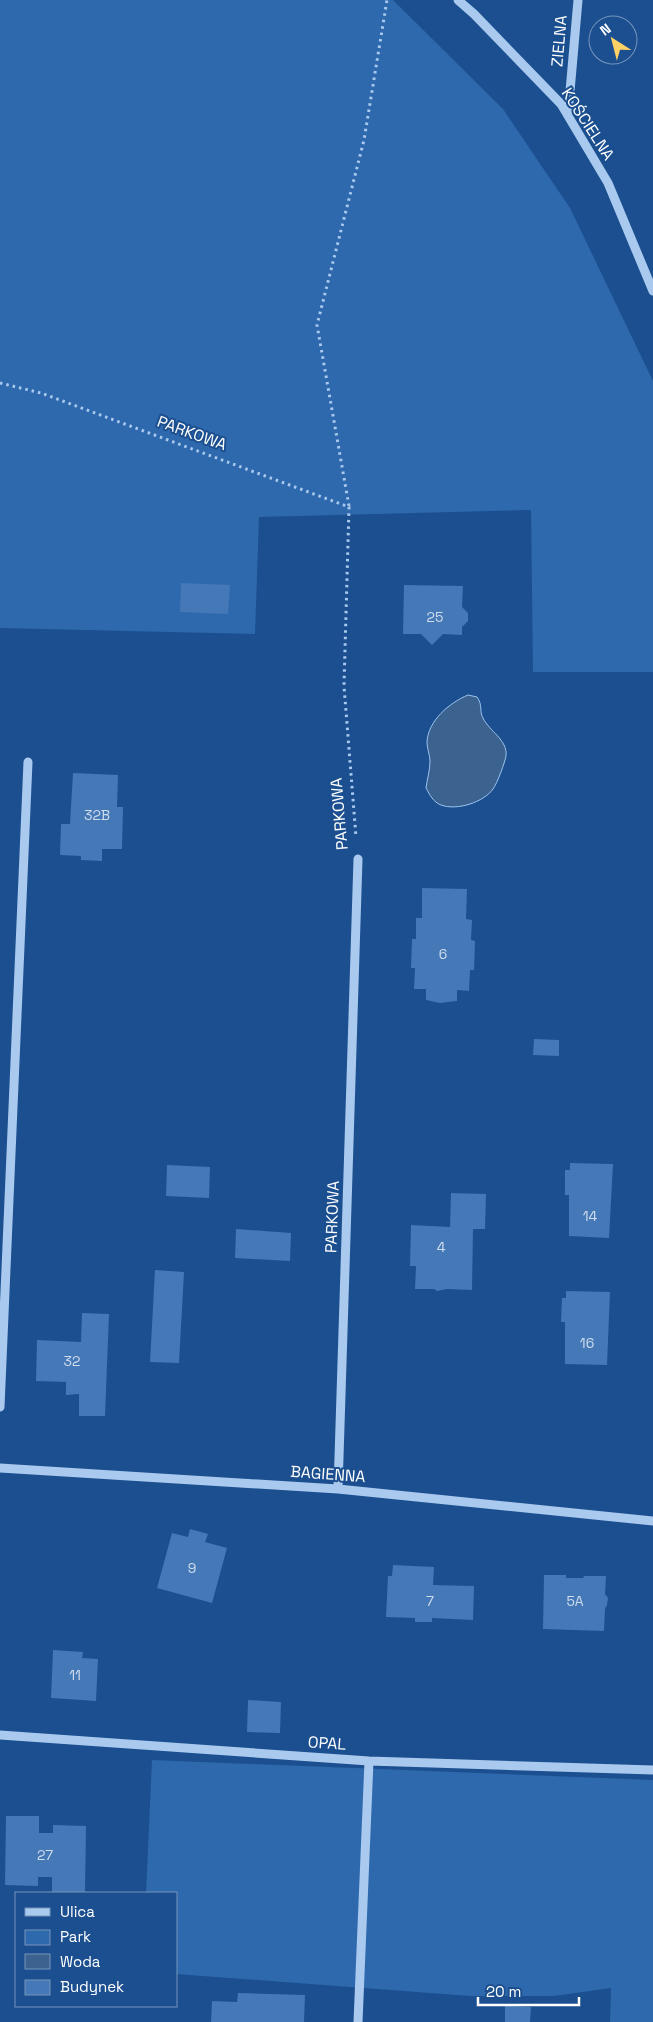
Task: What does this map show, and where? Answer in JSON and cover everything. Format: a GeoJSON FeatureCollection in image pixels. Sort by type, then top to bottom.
{"type":"FeatureCollection","features":[{"type":"Feature","properties":{"kind":"street","name":"KOŚCIELNA"},"geometry":{"type":"LineString","coordinates":[[458,0],[474,14],[561,104],[608,183],[653,291]]}},
{"type":"Feature","properties":{"kind":"street","name":"ZIELNA"},"geometry":{"type":"LineString","coordinates":[[568,115],[578,0]]}},
{"type":"Feature","properties":{"kind":"street"},"geometry":{"type":"LineString","coordinates":[[0,1406],[28,762]]}},
{"type":"Feature","properties":{"kind":"street","name":"PARKOWA"},"geometry":{"type":"LineString","coordinates":[[338,1489],[358,859]]}},
{"type":"Feature","properties":{"kind":"street","name":"BAGIENNA"},"geometry":{"type":"LineString","coordinates":[[0,1468],[338,1489],[653,1521]]}},
{"type":"Feature","properties":{"kind":"street","name":"OPAL"},"geometry":{"type":"LineString","coordinates":[[0,1735],[369,1761],[653,1770]]}},
{"type":"Feature","properties":{"kind":"street"},"geometry":{"type":"LineString","coordinates":[[358,2022],[369,1761]]}},
{"type":"Feature","properties":{"kind":"path"},"geometry":{"type":"LineString","coordinates":[[350,507],[317,325],[364,140],[387,0]]}},
{"type":"Feature","properties":{"kind":"path","name":"PARKOWA"},"geometry":{"type":"LineString","coordinates":[[0,383],[41,393],[350,507],[344,686],[358,859]]}},
{"type":"Feature","properties":{"kind":"green space"},"geometry":{"type":"Polygon","coordinates":[[[0,0],[393,0],[503,109],[570,208],[653,381],[653,672],[533,672],[531,510],[259,517],[255,634],[0,628],[0,0]]]}},
{"type":"Feature","properties":{"kind":"green space"},"geometry":{"type":"Polygon","coordinates":[[[152,1760],[653,1780],[653,2022],[610,2022],[611,1988],[554,1996],[470,1996],[178,1974],[178,1892],[146,1892],[152,1760]]]}},
{"type":"Feature","properties":{"kind":"water"},"geometry":{"type":"Polygon","coordinates":[[[468,695],[477,697],[479,700],[483,718],[501,740],[506,750],[506,756],[497,783],[489,794],[470,804],[447,807],[436,802],[426,788],[430,764],[427,745],[428,734],[435,720],[447,708],[468,695]]]}},
{"type":"Feature","properties":{"kind":"building"},"geometry":{"type":"Polygon","coordinates":[[[181,583],[230,585],[228,614],[180,612],[181,583]]]}},
{"type":"Feature","properties":{"kind":"building"},"geometry":{"type":"Polygon","coordinates":[[[404,585],[463,586],[462,607],[468,613],[468,621],[462,627],[462,635],[443,634],[432,645],[421,634],[403,634],[404,585]]]}},
{"type":"Feature","properties":{"kind":"building"},"geometry":{"type":"Polygon","coordinates":[[[73,773],[118,775],[117,807],[123,807],[122,849],[102,849],[102,861],[81,860],[81,856],[60,855],[61,824],[70,824],[73,773]]]}},
{"type":"Feature","properties":{"kind":"building"},"geometry":{"type":"Polygon","coordinates":[[[422,888],[467,889],[466,919],[472,920],[471,940],[475,941],[474,970],[470,970],[469,991],[457,990],[457,1001],[440,1003],[426,1000],[426,989],[414,989],[415,968],[411,968],[412,939],[416,939],[416,918],[422,918],[422,888]]]}},
{"type":"Feature","properties":{"kind":"building"},"geometry":{"type":"Polygon","coordinates":[[[534,1039],[559,1040],[559,1056],[533,1055],[534,1039]]]}},
{"type":"Feature","properties":{"kind":"building"},"geometry":{"type":"Polygon","coordinates":[[[570,1163],[613,1164],[609,1238],[569,1236],[569,1195],[565,1195],[565,1170],[570,1170],[570,1163]]]}},
{"type":"Feature","properties":{"kind":"building"},"geometry":{"type":"Polygon","coordinates":[[[167,1165],[210,1167],[209,1198],[166,1196],[167,1165]]]}},
{"type":"Feature","properties":{"kind":"building"},"geometry":{"type":"Polygon","coordinates":[[[451,1193],[486,1194],[485,1229],[473,1229],[472,1290],[447,1289],[437,1291],[434,1289],[415,1289],[416,1266],[410,1266],[411,1225],[450,1227],[451,1193]]]}},
{"type":"Feature","properties":{"kind":"building"},"geometry":{"type":"Polygon","coordinates":[[[236,1229],[291,1233],[290,1261],[235,1258],[236,1229]]]}},
{"type":"Feature","properties":{"kind":"building"},"geometry":{"type":"Polygon","coordinates":[[[155,1270],[184,1272],[179,1363],[150,1362],[155,1270]]]}},
{"type":"Feature","properties":{"kind":"building"},"geometry":{"type":"Polygon","coordinates":[[[566,1291],[610,1292],[607,1365],[565,1364],[565,1322],[561,1322],[562,1298],[566,1298],[566,1291]]]}},
{"type":"Feature","properties":{"kind":"building"},"geometry":{"type":"Polygon","coordinates":[[[82,1313],[109,1314],[105,1416],[79,1416],[79,1394],[66,1395],[66,1382],[36,1381],[37,1340],[81,1342],[82,1313]]]}},
{"type":"Feature","properties":{"kind":"building"},"geometry":{"type":"Polygon","coordinates":[[[190,1529],[208,1534],[205,1542],[227,1548],[212,1603],[157,1588],[172,1533],[188,1537],[190,1529]]]}},
{"type":"Feature","properties":{"kind":"building"},"geometry":{"type":"Polygon","coordinates":[[[393,1565],[434,1567],[433,1585],[474,1586],[473,1620],[432,1618],[432,1622],[415,1622],[415,1618],[386,1617],[388,1576],[392,1576],[393,1565]]]}},
{"type":"Feature","properties":{"kind":"building"},"geometry":{"type":"Polygon","coordinates":[[[544,1575],[566,1575],[566,1578],[606,1576],[605,1594],[608,1598],[605,1609],[604,1631],[543,1629],[544,1575]]]}},
{"type":"Feature","properties":{"kind":"building"},"geometry":{"type":"Polygon","coordinates":[[[53,1650],[83,1652],[82,1658],[98,1659],[96,1701],[51,1698],[53,1650]]]}},
{"type":"Feature","properties":{"kind":"building"},"geometry":{"type":"Polygon","coordinates":[[[248,1700],[281,1702],[280,1733],[247,1732],[248,1700]]]}},
{"type":"Feature","properties":{"kind":"building"},"geometry":{"type":"Polygon","coordinates":[[[6,1816],[39,1816],[39,1833],[53,1833],[53,1825],[86,1826],[85,1892],[52,1892],[52,1877],[38,1877],[38,1886],[5,1885],[6,1816]]]}},
{"type":"Feature","properties":{"kind":"building"},"geometry":{"type":"Polygon","coordinates":[[[238,1993],[305,1995],[304,2022],[211,2022],[212,2001],[237,2002],[238,1993]]]}},
{"type":"Feature","properties":{"kind":"building"},"geometry":{"type":"Polygon","coordinates":[[[505,2006],[531,2007],[530,2022],[505,2022],[505,2006]]]}}]}
